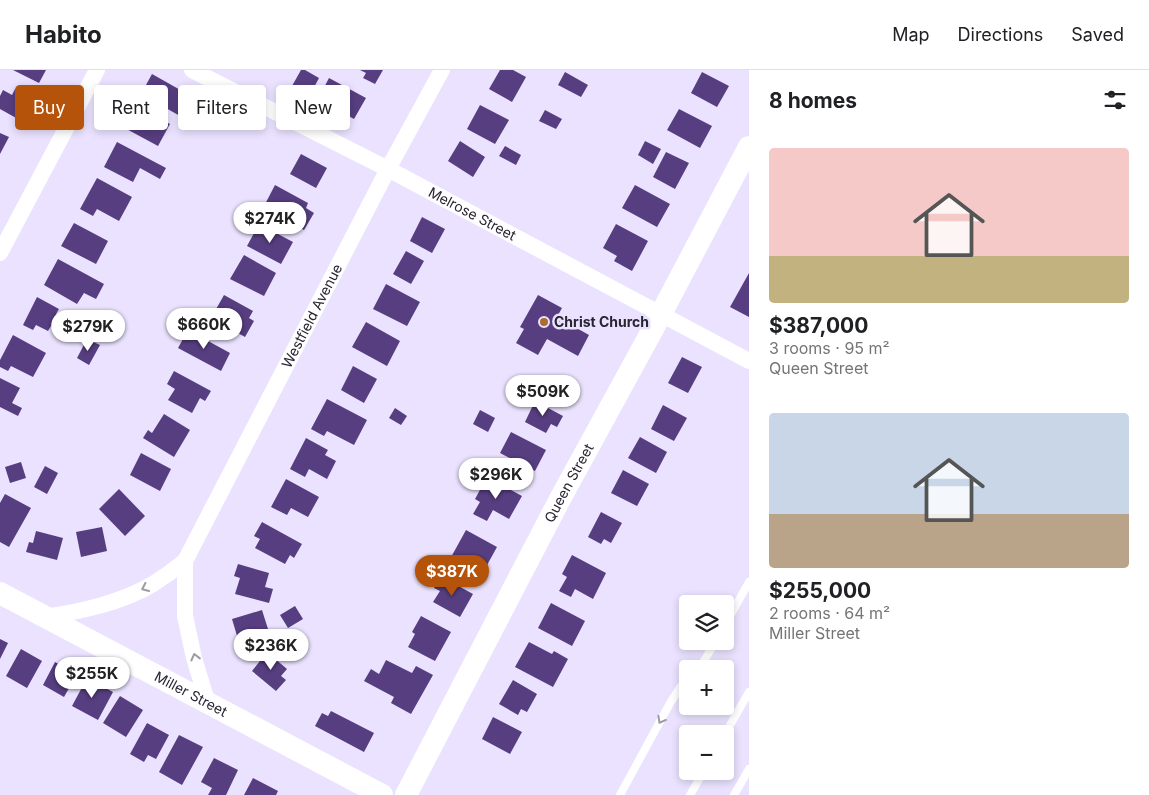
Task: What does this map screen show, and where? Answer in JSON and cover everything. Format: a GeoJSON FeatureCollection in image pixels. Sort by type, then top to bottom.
{"type":"FeatureCollection","features":[{"type":"Feature","properties":{"kind":"street"},"geometry":{"type":"LineString","coordinates":[[0,253],[97,70]]}},
{"type":"Feature","properties":{"kind":"street","name":"Melrose Street"},"geometry":{"type":"LineString","coordinates":[[192,70],[388,169],[749,361]]}},
{"type":"Feature","properties":{"kind":"street","name":"Westfield Avenue"},"geometry":{"type":"LineString","coordinates":[[208,704],[194,658],[185,616],[185,562],[388,169],[442,70]]}},
{"type":"Feature","properties":{"kind":"street","name":"Queen Street"},"geometry":{"type":"LineString","coordinates":[[406,795],[560,499],[661,314],[749,146]]}},
{"type":"Feature","properties":{"kind":"street","name":"Westfield Avenue"},"geometry":{"type":"LineString","coordinates":[[45,617],[79,611],[117,600],[152,584],[185,562]]}},
{"type":"Feature","properties":{"kind":"street","name":"Miller Street"},"geometry":{"type":"LineString","coordinates":[[0,593],[382,795]]}},
{"type":"Feature","properties":{"kind":"lane"},"geometry":{"type":"LineString","coordinates":[[734,609],[749,582]]}},
{"type":"Feature","properties":{"kind":"lane"},"geometry":{"type":"LineString","coordinates":[[620,795],[679,688]]}},
{"type":"Feature","properties":{"kind":"lane"},"geometry":{"type":"LineString","coordinates":[[730,725],[749,692]]}},
{"type":"Feature","properties":{"kind":"lane"},"geometry":{"type":"LineString","coordinates":[[734,795],[749,769]]}},
{"type":"Feature","properties":{"kind":"lane"},"geometry":{"type":"LineString","coordinates":[[690,795],[699,780]]}},
{"type":"Feature","properties":{"kind":"building"},"geometry":{"type":"Polygon","coordinates":[[[13,70],[46,70],[39,83],[13,70]]]}},
{"type":"Feature","properties":{"kind":"building"},"geometry":{"type":"Polygon","coordinates":[[[301,70],[305,70],[319,78],[315,85],[293,85],[301,70]]]}},
{"type":"Feature","properties":{"kind":"building"},"geometry":{"type":"Polygon","coordinates":[[[360,70],[383,70],[375,84],[363,78],[366,73],[360,70]]]}},
{"type":"Feature","properties":{"kind":"building"},"geometry":{"type":"Polygon","coordinates":[[[500,70],[513,70],[526,77],[512,102],[489,89],[500,70]]]}},
{"type":"Feature","properties":{"kind":"building"},"geometry":{"type":"Polygon","coordinates":[[[565,72],[588,85],[581,97],[558,85],[565,72]]]}},
{"type":"Feature","properties":{"kind":"building"},"geometry":{"type":"Polygon","coordinates":[[[702,72],[729,86],[717,107],[691,93],[702,72]]]}},
{"type":"Feature","properties":{"kind":"building"},"geometry":{"type":"Polygon","coordinates":[[[152,74],[178,89],[178,115],[168,109],[168,85],[146,85],[152,74]]]}},
{"type":"Feature","properties":{"kind":"building"},"geometry":{"type":"Polygon","coordinates":[[[329,78],[342,85],[325,85],[329,78]]]}},
{"type":"Feature","properties":{"kind":"building"},"geometry":{"type":"Polygon","coordinates":[[[15,89],[15,117],[0,109],[0,96],[3,90],[12,95],[15,89]]]}},
{"type":"Feature","properties":{"kind":"building"},"geometry":{"type":"Polygon","coordinates":[[[350,89],[366,98],[354,119],[350,117],[350,89]]]}},
{"type":"Feature","properties":{"kind":"building"},"geometry":{"type":"Polygon","coordinates":[[[480,105],[509,120],[495,144],[467,129],[480,105]]]}},
{"type":"Feature","properties":{"kind":"building"},"geometry":{"type":"Polygon","coordinates":[[[679,109],[712,126],[700,148],[667,130],[679,109]]]}},
{"type":"Feature","properties":{"kind":"building"},"geometry":{"type":"Polygon","coordinates":[[[545,110],[562,119],[556,129],[539,121],[545,110]]]}},
{"type":"Feature","properties":{"kind":"building"},"geometry":{"type":"Polygon","coordinates":[[[128,130],[167,130],[158,146],[128,130]]]}},
{"type":"Feature","properties":{"kind":"building"},"geometry":{"type":"Polygon","coordinates":[[[0,133],[9,137],[0,154],[0,133]]]}},
{"type":"Feature","properties":{"kind":"building"},"geometry":{"type":"Polygon","coordinates":[[[460,141],[485,157],[473,177],[448,161],[460,141]]]}},
{"type":"Feature","properties":{"kind":"building"},"geometry":{"type":"Polygon","coordinates":[[[645,141],[661,149],[653,164],[638,155],[645,141]]]}},
{"type":"Feature","properties":{"kind":"building"},"geometry":{"type":"Polygon","coordinates":[[[117,142],[166,168],[160,179],[140,168],[133,182],[104,167],[117,142]]]}},
{"type":"Feature","properties":{"kind":"building"},"geometry":{"type":"Polygon","coordinates":[[[505,146],[521,155],[516,165],[499,156],[505,146]]]}},
{"type":"Feature","properties":{"kind":"building"},"geometry":{"type":"Polygon","coordinates":[[[666,152],[689,163],[675,189],[653,177],[666,152]]]}},
{"type":"Feature","properties":{"kind":"building"},"geometry":{"type":"Polygon","coordinates":[[[301,154],[327,168],[316,188],[290,174],[301,154]]]}},
{"type":"Feature","properties":{"kind":"building"},"geometry":{"type":"Polygon","coordinates":[[[97,178],[132,197],[119,221],[97,209],[93,216],[80,209],[97,178]]]}},
{"type":"Feature","properties":{"kind":"building"},"geometry":{"type":"Polygon","coordinates":[[[275,185],[308,203],[306,208],[314,213],[304,230],[263,208],[275,185]]]}},
{"type":"Feature","properties":{"kind":"building"},"geometry":{"type":"Polygon","coordinates":[[[635,185],[670,204],[657,227],[622,208],[635,185]]]}},
{"type":"Feature","properties":{"kind":"building"},"geometry":{"type":"Polygon","coordinates":[[[422,217],[445,229],[432,253],[410,241],[422,217]]]}},
{"type":"Feature","properties":{"kind":"building"},"geometry":{"type":"Polygon","coordinates":[[[74,223],[108,241],[96,264],[61,246],[74,223]]]}},
{"type":"Feature","properties":{"kind":"building"},"geometry":{"type":"Polygon","coordinates":[[[259,224],[293,242],[281,264],[247,246],[259,224]]]}},
{"type":"Feature","properties":{"kind":"building"},"geometry":{"type":"Polygon","coordinates":[[[616,224],[648,241],[632,271],[614,261],[617,256],[603,248],[616,224]]]}},
{"type":"Feature","properties":{"kind":"building"},"geometry":{"type":"Polygon","coordinates":[[[406,251],[424,261],[411,284],[393,274],[406,251]]]}},
{"type":"Feature","properties":{"kind":"building"},"geometry":{"type":"Polygon","coordinates":[[[244,255],[276,273],[264,296],[230,279],[244,255]]]}},
{"type":"Feature","properties":{"kind":"building"},"geometry":{"type":"Polygon","coordinates":[[[58,259],[104,284],[96,299],[84,293],[77,304],[44,285],[58,259]]]}},
{"type":"Feature","properties":{"kind":"building"},"geometry":{"type":"Polygon","coordinates":[[[749,273],[749,317],[730,307],[749,273]]]}},
{"type":"Feature","properties":{"kind":"building"},"geometry":{"type":"Polygon","coordinates":[[[386,284],[420,302],[407,326],[373,309],[386,284]]]}},
{"type":"Feature","properties":{"kind":"building"},"geometry":{"type":"Polygon","coordinates":[[[224,295],[253,311],[249,318],[254,321],[245,337],[211,318],[224,295]]]}},
{"type":"Feature","properties":{"kind":"building","name":"Christ Church"},"geometry":{"type":"Polygon","coordinates":[[[538,295],[562,308],[557,317],[589,335],[578,356],[547,339],[538,355],[516,343],[524,329],[520,327],[538,295]]]}},
{"type":"Feature","properties":{"kind":"building"},"geometry":{"type":"Polygon","coordinates":[[[37,297],[59,309],[56,314],[66,319],[60,331],[51,326],[48,331],[36,325],[33,330],[23,325],[37,297]]]}},
{"type":"Feature","properties":{"kind":"building"},"geometry":{"type":"Polygon","coordinates":[[[366,322],[400,341],[387,366],[352,347],[366,322]]]}},
{"type":"Feature","properties":{"kind":"building"},"geometry":{"type":"Polygon","coordinates":[[[188,330],[230,353],[221,371],[178,348],[188,330]]]}},
{"type":"Feature","properties":{"kind":"building"},"geometry":{"type":"Polygon","coordinates":[[[13,335],[46,353],[33,377],[11,366],[8,371],[0,367],[0,360],[13,335]]]}},
{"type":"Feature","properties":{"kind":"building"},"geometry":{"type":"Polygon","coordinates":[[[87,339],[100,345],[89,365],[77,358],[87,339]]]}},
{"type":"Feature","properties":{"kind":"building"},"geometry":{"type":"Polygon","coordinates":[[[682,357],[702,367],[688,393],[668,383],[682,357]]]}},
{"type":"Feature","properties":{"kind":"building"},"geometry":{"type":"Polygon","coordinates":[[[353,366],[377,379],[364,403],[341,390],[353,366]]]}},
{"type":"Feature","properties":{"kind":"building"},"geometry":{"type":"Polygon","coordinates":[[[174,371],[211,391],[205,401],[200,398],[192,413],[168,400],[175,389],[167,384],[174,371]]]}},
{"type":"Feature","properties":{"kind":"building"},"geometry":{"type":"Polygon","coordinates":[[[0,378],[20,388],[12,403],[22,408],[18,416],[0,407],[0,378]]]}},
{"type":"Feature","properties":{"kind":"building"},"geometry":{"type":"Polygon","coordinates":[[[327,399],[367,420],[354,445],[327,431],[324,436],[311,429],[327,399]]]}},
{"type":"Feature","properties":{"kind":"building"},"geometry":{"type":"Polygon","coordinates":[[[535,401],[563,416],[557,427],[551,424],[546,433],[525,422],[535,401]]]}},
{"type":"Feature","properties":{"kind":"building"},"geometry":{"type":"Polygon","coordinates":[[[663,405],[687,418],[674,441],[651,429],[663,405]]]}},
{"type":"Feature","properties":{"kind":"building"},"geometry":{"type":"Polygon","coordinates":[[[395,408],[407,416],[401,425],[389,418],[395,408]]]}},
{"type":"Feature","properties":{"kind":"building"},"geometry":{"type":"Polygon","coordinates":[[[480,410],[495,418],[488,432],[473,424],[480,410]]]}},
{"type":"Feature","properties":{"kind":"building"},"geometry":{"type":"Polygon","coordinates":[[[164,414],[190,430],[174,457],[143,438],[148,430],[152,433],[164,414]]]}},
{"type":"Feature","properties":{"kind":"building"},"geometry":{"type":"Polygon","coordinates":[[[511,432],[546,450],[535,471],[500,453],[511,432]]]}},
{"type":"Feature","properties":{"kind":"building"},"geometry":{"type":"Polygon","coordinates":[[[640,437],[667,452],[656,473],[628,458],[640,437]]]}},
{"type":"Feature","properties":{"kind":"building"},"geometry":{"type":"Polygon","coordinates":[[[306,438],[328,450],[325,455],[336,461],[327,479],[309,469],[305,477],[290,469],[306,438]]]}},
{"type":"Feature","properties":{"kind":"building"},"geometry":{"type":"Polygon","coordinates":[[[141,453],[171,469],[160,491],[130,475],[141,453]]]}},
{"type":"Feature","properties":{"kind":"building"},"geometry":{"type":"Polygon","coordinates":[[[21,462],[26,478],[10,483],[5,467],[21,462]]]}},
{"type":"Feature","properties":{"kind":"building"},"geometry":{"type":"Polygon","coordinates":[[[45,466],[58,473],[47,494],[34,487],[45,466]]]}},
{"type":"Feature","properties":{"kind":"building"},"geometry":{"type":"Polygon","coordinates":[[[623,470],[649,484],[637,506],[611,493],[623,470]]]}},
{"type":"Feature","properties":{"kind":"building"},"geometry":{"type":"Polygon","coordinates":[[[487,477],[522,496],[509,519],[493,510],[487,521],[473,514],[480,502],[475,499],[487,477]]]}},
{"type":"Feature","properties":{"kind":"building"},"geometry":{"type":"Polygon","coordinates":[[[286,479],[319,497],[308,517],[291,508],[287,515],[271,507],[286,479]]]}},
{"type":"Feature","properties":{"kind":"building"},"geometry":{"type":"Polygon","coordinates":[[[119,489],[145,516],[125,536],[99,509],[119,489]]]}},
{"type":"Feature","properties":{"kind":"building"},"geometry":{"type":"Polygon","coordinates":[[[5,494],[31,508],[9,547],[0,542],[0,503],[5,494]]]}},
{"type":"Feature","properties":{"kind":"building"},"geometry":{"type":"Polygon","coordinates":[[[601,512],[622,523],[611,543],[604,539],[601,544],[588,537],[601,512]]]}},
{"type":"Feature","properties":{"kind":"building"},"geometry":{"type":"Polygon","coordinates":[[[262,522],[302,544],[294,558],[290,555],[285,564],[255,548],[260,539],[254,536],[262,522]]]}},
{"type":"Feature","properties":{"kind":"building"},"geometry":{"type":"Polygon","coordinates":[[[102,527],[107,551],[81,557],[76,532],[102,527]]]}},
{"type":"Feature","properties":{"kind":"building"},"geometry":{"type":"Polygon","coordinates":[[[466,530],[497,547],[481,576],[450,559],[466,530]]]}},
{"type":"Feature","properties":{"kind":"building"},"geometry":{"type":"Polygon","coordinates":[[[36,531],[63,538],[57,560],[26,552],[29,542],[33,543],[36,531]]]}},
{"type":"Feature","properties":{"kind":"building"},"geometry":{"type":"Polygon","coordinates":[[[572,555],[606,573],[593,599],[575,589],[571,597],[559,591],[567,577],[562,574],[572,555]]]}},
{"type":"Feature","properties":{"kind":"building"},"geometry":{"type":"Polygon","coordinates":[[[238,564],[269,573],[265,587],[273,589],[269,603],[235,594],[240,578],[234,576],[238,564]]]}},
{"type":"Feature","properties":{"kind":"building"},"geometry":{"type":"Polygon","coordinates":[[[440,576],[473,594],[460,617],[433,602],[440,591],[434,588],[440,576]]]}},
{"type":"Feature","properties":{"kind":"building"},"geometry":{"type":"Polygon","coordinates":[[[551,603],[585,621],[572,646],[538,628],[551,603]]]}},
{"type":"Feature","properties":{"kind":"building"},"geometry":{"type":"Polygon","coordinates":[[[295,606],[303,619],[288,628],[280,615],[295,606]]]}},
{"type":"Feature","properties":{"kind":"building"},"geometry":{"type":"Polygon","coordinates":[[[262,610],[268,629],[257,633],[259,640],[240,646],[232,619],[262,610]]]}},
{"type":"Feature","properties":{"kind":"building"},"geometry":{"type":"Polygon","coordinates":[[[421,616],[451,632],[435,661],[408,647],[415,634],[412,632],[421,616]]]}},
{"type":"Feature","properties":{"kind":"building"},"geometry":{"type":"Polygon","coordinates":[[[0,639],[8,643],[0,659],[0,639]]]}},
{"type":"Feature","properties":{"kind":"building"},"geometry":{"type":"Polygon","coordinates":[[[529,642],[552,654],[554,651],[568,659],[553,687],[515,667],[529,642]]]}},
{"type":"Feature","properties":{"kind":"building"},"geometry":{"type":"Polygon","coordinates":[[[21,649],[42,661],[27,688],[6,676],[21,649]]]}},
{"type":"Feature","properties":{"kind":"building"},"geometry":{"type":"Polygon","coordinates":[[[267,652],[287,669],[281,676],[286,680],[276,691],[252,671],[267,652]]]}},
{"type":"Feature","properties":{"kind":"building"},"geometry":{"type":"Polygon","coordinates":[[[386,660],[412,673],[416,666],[433,675],[411,714],[391,703],[394,697],[364,681],[371,669],[379,674],[386,660]]]}},
{"type":"Feature","properties":{"kind":"building"},"geometry":{"type":"Polygon","coordinates":[[[55,662],[77,674],[64,697],[43,685],[55,662]]]}},
{"type":"Feature","properties":{"kind":"building"},"geometry":{"type":"Polygon","coordinates":[[[87,678],[113,692],[98,720],[72,706],[87,678]]]}},
{"type":"Feature","properties":{"kind":"building"},"geometry":{"type":"Polygon","coordinates":[[[513,680],[537,694],[527,712],[521,709],[518,715],[499,704],[513,680]]]}},
{"type":"Feature","properties":{"kind":"building"},"geometry":{"type":"Polygon","coordinates":[[[120,696],[143,710],[126,737],[103,723],[120,696]]]}},
{"type":"Feature","properties":{"kind":"building"},"geometry":{"type":"Polygon","coordinates":[[[331,711],[374,733],[364,752],[315,726],[322,713],[328,716],[331,711]]]}},
{"type":"Feature","properties":{"kind":"building"},"geometry":{"type":"Polygon","coordinates":[[[493,717],[522,732],[510,754],[482,739],[493,717]]]}},
{"type":"Feature","properties":{"kind":"building"},"geometry":{"type":"Polygon","coordinates":[[[147,723],[169,735],[156,759],[148,755],[144,762],[130,754],[147,723]]]}},
{"type":"Feature","properties":{"kind":"building"},"geometry":{"type":"Polygon","coordinates":[[[179,735],[203,747],[182,785],[159,772],[179,735]]]}},
{"type":"Feature","properties":{"kind":"building"},"geometry":{"type":"Polygon","coordinates":[[[214,758],[238,770],[226,795],[208,795],[212,788],[201,782],[214,758]]]}},
{"type":"Feature","properties":{"kind":"building"},"geometry":{"type":"Polygon","coordinates":[[[253,778],[278,791],[276,795],[244,795],[253,778]]]}},
{"type":"Feature","properties":{"kind":"place","name":"Christ Church"},"geometry":{"type":"Point","coordinates":[544,322]}}]}
